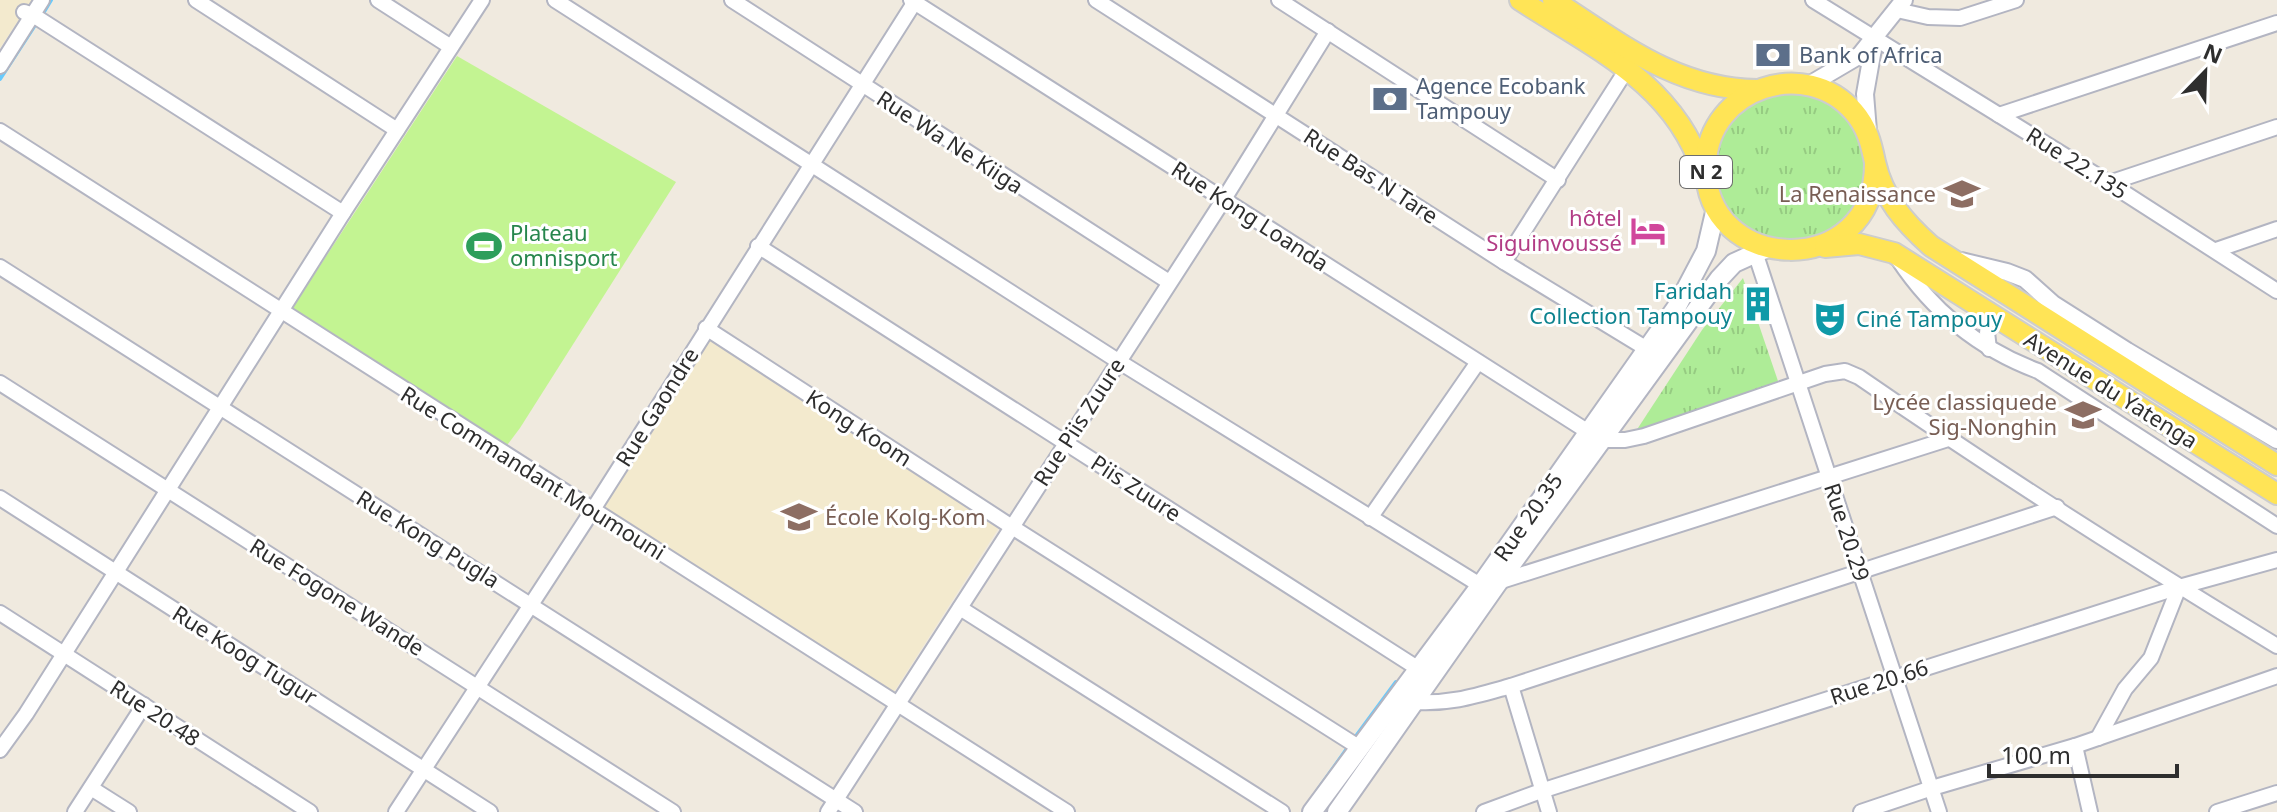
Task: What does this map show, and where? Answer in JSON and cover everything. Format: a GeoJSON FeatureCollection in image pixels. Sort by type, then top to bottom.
{"type":"FeatureCollection","features":[{"type":"Feature","properties":{"kind":"main road","name":"N 2"},"geometry":{"type":"LineString","coordinates":[[1520,0],[1650,86],[1684,126],[1695,146],[1716,208],[1734,230],[1761,250],[1813,248],[1839,236],[1859,216],[1872,191],[1875,162],[1868,134],[1848,105],[1833,94],[1809,85],[1788,83],[1757,90],[1710,86],[1671,73],[1553,0]]}},
{"type":"Feature","properties":{"kind":"main road","name":"N 2"},"geometry":{"type":"LineString","coordinates":[[1708,188],[1706,166],[1712,135],[1730,108],[1757,90]]}},
{"type":"Feature","properties":{"kind":"main road","name":"Avenue du Yatenga"},"geometry":{"type":"LineString","coordinates":[[1875,162],[1894,209],[1907,225],[1947,258],[2277,465]]}},
{"type":"Feature","properties":{"kind":"main road","name":"Rue 20.35"},"geometry":{"type":"LineString","coordinates":[[1594,436],[1676,308],[1699,266],[1711,238],[1716,208]]}},
{"type":"Feature","properties":{"kind":"main road","name":"Avenue du Yatenga"},"geometry":{"type":"LineString","coordinates":[[1813,248],[1859,244],[1894,253],[2277,494]]}},
{"type":"Feature","properties":{"kind":"main road","name":"Rue 20.35"},"geometry":{"type":"LineString","coordinates":[[1312,812],[1360,748],[1425,673],[1594,436],[1719,279],[1734,263],[1761,250]]}},
{"type":"Feature","properties":{"kind":"main road","name":"Rue 20.35"},"geometry":{"type":"LineString","coordinates":[[1337,812],[1415,702],[1425,673]]}},
{"type":"Feature","properties":{"kind":"street"},"geometry":{"type":"LineString","coordinates":[[0,66],[28,13],[42,0]]}},
{"type":"Feature","properties":{"kind":"street"},"geometry":{"type":"LineString","coordinates":[[196,0],[397,130]]}},
{"type":"Feature","properties":{"kind":"street"},"geometry":{"type":"LineString","coordinates":[[378,0],[451,47]]}},
{"type":"Feature","properties":{"kind":"street"},"geometry":{"type":"LineString","coordinates":[[3,740],[26,714],[343,213],[482,0]]}},
{"type":"Feature","properties":{"kind":"street"},"geometry":{"type":"LineString","coordinates":[[555,0],[1118,361],[1370,518],[1488,585],[1948,439]]}},
{"type":"Feature","properties":{"kind":"street","name":"Rue Wa Ne Kiiga"},"geometry":{"type":"LineString","coordinates":[[732,0],[1169,282]]}},
{"type":"Feature","properties":{"kind":"street","name":"Rue Bas N Tare"},"geometry":{"type":"LineString","coordinates":[[1096,0],[1504,262],[1647,349]]}},
{"type":"Feature","properties":{"kind":"street"},"geometry":{"type":"LineString","coordinates":[[1279,0],[1558,180]]}},
{"type":"Feature","properties":{"kind":"street","name":"Rue 22.135"},"geometry":{"type":"LineString","coordinates":[[1813,0],[2277,291]]}},
{"type":"Feature","properties":{"kind":"street"},"geometry":{"type":"LineString","coordinates":[[1809,85],[1860,55],[1901,5],[1928,17],[1960,18],[2016,0]]}},
{"type":"Feature","properties":{"kind":"street","name":"Rue Gaondre"},"geometry":{"type":"LineString","coordinates":[[396,812],[592,511],[914,1]]}},
{"type":"Feature","properties":{"kind":"street","name":"Rue Kong Loanda"},"geometry":{"type":"LineString","coordinates":[[914,1],[1594,436]]}},
{"type":"Feature","properties":{"kind":"street"},"geometry":{"type":"LineString","coordinates":[[28,13],[343,213]]}},
{"type":"Feature","properties":{"kind":"street"},"geometry":{"type":"LineString","coordinates":[[1999,115],[2277,23]]}},
{"type":"Feature","properties":{"kind":"street","name":"Rue Piis Zuure"},"geometry":{"type":"LineString","coordinates":[[832,806],[1224,199],[1328,31]]}},
{"type":"Feature","properties":{"kind":"street"},"geometry":{"type":"LineString","coordinates":[[1868,134],[1865,94],[1875,38]]}},
{"type":"Feature","properties":{"kind":"street"},"geometry":{"type":"LineString","coordinates":[[1504,262],[1627,69]]}},
{"type":"Feature","properties":{"kind":"street"},"geometry":{"type":"LineString","coordinates":[[2109,183],[2277,127]]}},
{"type":"Feature","properties":{"kind":"street","name":"Rue Commandant Moumouni"},"geometry":{"type":"LineString","coordinates":[[0,131],[1067,812]]}},
{"type":"Feature","properties":{"kind":"street"},"geometry":{"type":"LineString","coordinates":[[2216,250],[2277,229]]}},
{"type":"Feature","properties":{"kind":"street","name":"Piis Zuure"},"geometry":{"type":"LineString","coordinates":[[758,246],[1425,673]]}},
{"type":"Feature","properties":{"kind":"street","name":"Rue 20.29"},"geometry":{"type":"LineString","coordinates":[[1761,250],[1799,383],[1939,812]]}},
{"type":"Feature","properties":{"kind":"street"},"geometry":{"type":"LineString","coordinates":[[1894,253],[1916,286],[1960,330],[2007,360],[2038,371],[2277,526]]}},
{"type":"Feature","properties":{"kind":"street"},"geometry":{"type":"LineString","coordinates":[[1947,258],[2025,279],[2053,304],[2277,440]]}},
{"type":"Feature","properties":{"kind":"street","name":"Rue Kong Pugla"},"geometry":{"type":"LineString","coordinates":[[0,267],[531,604],[832,806],[855,812]]}},
{"type":"Feature","properties":{"kind":"street"},"geometry":{"type":"LineString","coordinates":[[1989,349],[1987,332],[1997,319]]}},
{"type":"Feature","properties":{"kind":"street","name":"Kong Koom"},"geometry":{"type":"LineString","coordinates":[[706,328],[1360,748]]}},
{"type":"Feature","properties":{"kind":"street"},"geometry":{"type":"LineString","coordinates":[[1370,518],[1478,362]]}},
{"type":"Feature","properties":{"kind":"street"},"geometry":{"type":"LineString","coordinates":[[1594,436],[1625,440],[1644,436],[1825,374],[1845,371],[1859,377],[1948,439],[2179,587],[2277,646]]}},
{"type":"Feature","properties":{"kind":"street","name":"Rue Fogone Wande"},"geometry":{"type":"LineString","coordinates":[[0,383],[673,812]]}},
{"type":"Feature","properties":{"kind":"street","name":"Rue Koog Tugur"},"geometry":{"type":"LineString","coordinates":[[0,498],[490,812]]}},
{"type":"Feature","properties":{"kind":"street"},"geometry":{"type":"LineString","coordinates":[[1415,702],[1450,703],[1511,686],[2057,507]]}},
{"type":"Feature","properties":{"kind":"street","name":"Rue 20.66"},"geometry":{"type":"LineString","coordinates":[[1484,812],[1893,677],[2179,587],[2277,560]]}},
{"type":"Feature","properties":{"kind":"street"},"geometry":{"type":"LineString","coordinates":[[2098,738],[2125,689],[2151,658],[2179,587]]}},
{"type":"Feature","properties":{"kind":"street"},"geometry":{"type":"LineString","coordinates":[[960,608],[1282,812]]}},
{"type":"Feature","properties":{"kind":"street","name":"Rue 20.48"},"geometry":{"type":"LineString","coordinates":[[0,613],[310,812]]}},
{"type":"Feature","properties":{"kind":"street"},"geometry":{"type":"LineString","coordinates":[[1861,812],[2075,746],[2277,676]]}},
{"type":"Feature","properties":{"kind":"street"},"geometry":{"type":"LineString","coordinates":[[1511,686],[1549,812]]}},
{"type":"Feature","properties":{"kind":"street"},"geometry":{"type":"LineString","coordinates":[[75,812],[144,705]]}},
{"type":"Feature","properties":{"kind":"street"},"geometry":{"type":"LineString","coordinates":[[2075,746],[2090,812]]}},
{"type":"Feature","properties":{"kind":"street"},"geometry":{"type":"LineString","coordinates":[[91,788],[129,812]]}},
{"type":"Feature","properties":{"kind":"street"},"geometry":{"type":"LineString","coordinates":[[2217,812],[2277,793]]}},
{"type":"Feature","properties":{"kind":"shaded area"},"geometry":{"type":"Polygon","coordinates":[[[0,0],[32,0],[0,48],[0,0]]]}},
{"type":"Feature","properties":{"kind":"shaded area","name":"École Kolg-Kom"},"geometry":{"type":"Polygon","coordinates":[[[707,338],[1000,526],[892,695],[598,508],[707,338]]]}},
{"type":"Feature","properties":{"kind":"green space","name":"Plateau omnisport"},"geometry":{"type":"Polygon","coordinates":[[[457,56],[676,182],[505,448],[291,310],[457,56]]]}},
{"type":"Feature","properties":{"kind":"green space"},"geometry":{"type":"Polygon","coordinates":[[[1790,92],[1819,98],[1843,114],[1859,138],[1865,167],[1859,196],[1843,220],[1819,236],[1790,242],[1761,236],[1737,220],[1721,196],[1715,167],[1721,138],[1737,114],[1761,98],[1790,92]]]}},
{"type":"Feature","properties":{"kind":"green space"},"geometry":{"type":"Polygon","coordinates":[[[1743,278],[1779,384],[1636,431],[1702,330],[1743,278]]]}},
{"type":"Feature","properties":{"kind":"waterway"},"geometry":{"type":"LineString","coordinates":[[42,15],[51,0]]}},
{"type":"Feature","properties":{"kind":"waterway"},"geometry":{"type":"LineString","coordinates":[[0,79],[37,22]]}},
{"type":"Feature","properties":{"kind":"waterway"},"geometry":{"type":"LineString","coordinates":[[1354,739],[1396,682]]}},
{"type":"Feature","properties":{"kind":"waterway"},"geometry":{"type":"LineString","coordinates":[[1317,791],[1349,746]]}},
{"type":"Feature","properties":{"kind":"place","name":"Bank of Africa"},"geometry":{"type":"Point","coordinates":[1773,55]}},
{"type":"Feature","properties":{"kind":"place","name":"Agence Ecobank Tampouy"},"geometry":{"type":"Point","coordinates":[1390,99]}},
{"type":"Feature","properties":{"kind":"place","name":"La Renaissance"},"geometry":{"type":"Point","coordinates":[1962,194]}},
{"type":"Feature","properties":{"kind":"place","name":"hôtel Siguinvoussé"},"geometry":{"type":"Point","coordinates":[1648,231]}},
{"type":"Feature","properties":{"kind":"place","name":"Plateau omnisport"},"geometry":{"type":"Point","coordinates":[484,246]}},
{"type":"Feature","properties":{"kind":"place","name":"Faridah Collection Tampouy"},"geometry":{"type":"Point","coordinates":[1758,304]}},
{"type":"Feature","properties":{"kind":"place","name":"Ciné Tampouy"},"geometry":{"type":"Point","coordinates":[1830,319]}},
{"type":"Feature","properties":{"kind":"place","name":"Lycée classiquede Sig-Nonghin"},"geometry":{"type":"Point","coordinates":[2083,415]}},
{"type":"Feature","properties":{"kind":"place","name":"École Kolg-Kom"},"geometry":{"type":"Point","coordinates":[799,517]}}]}
